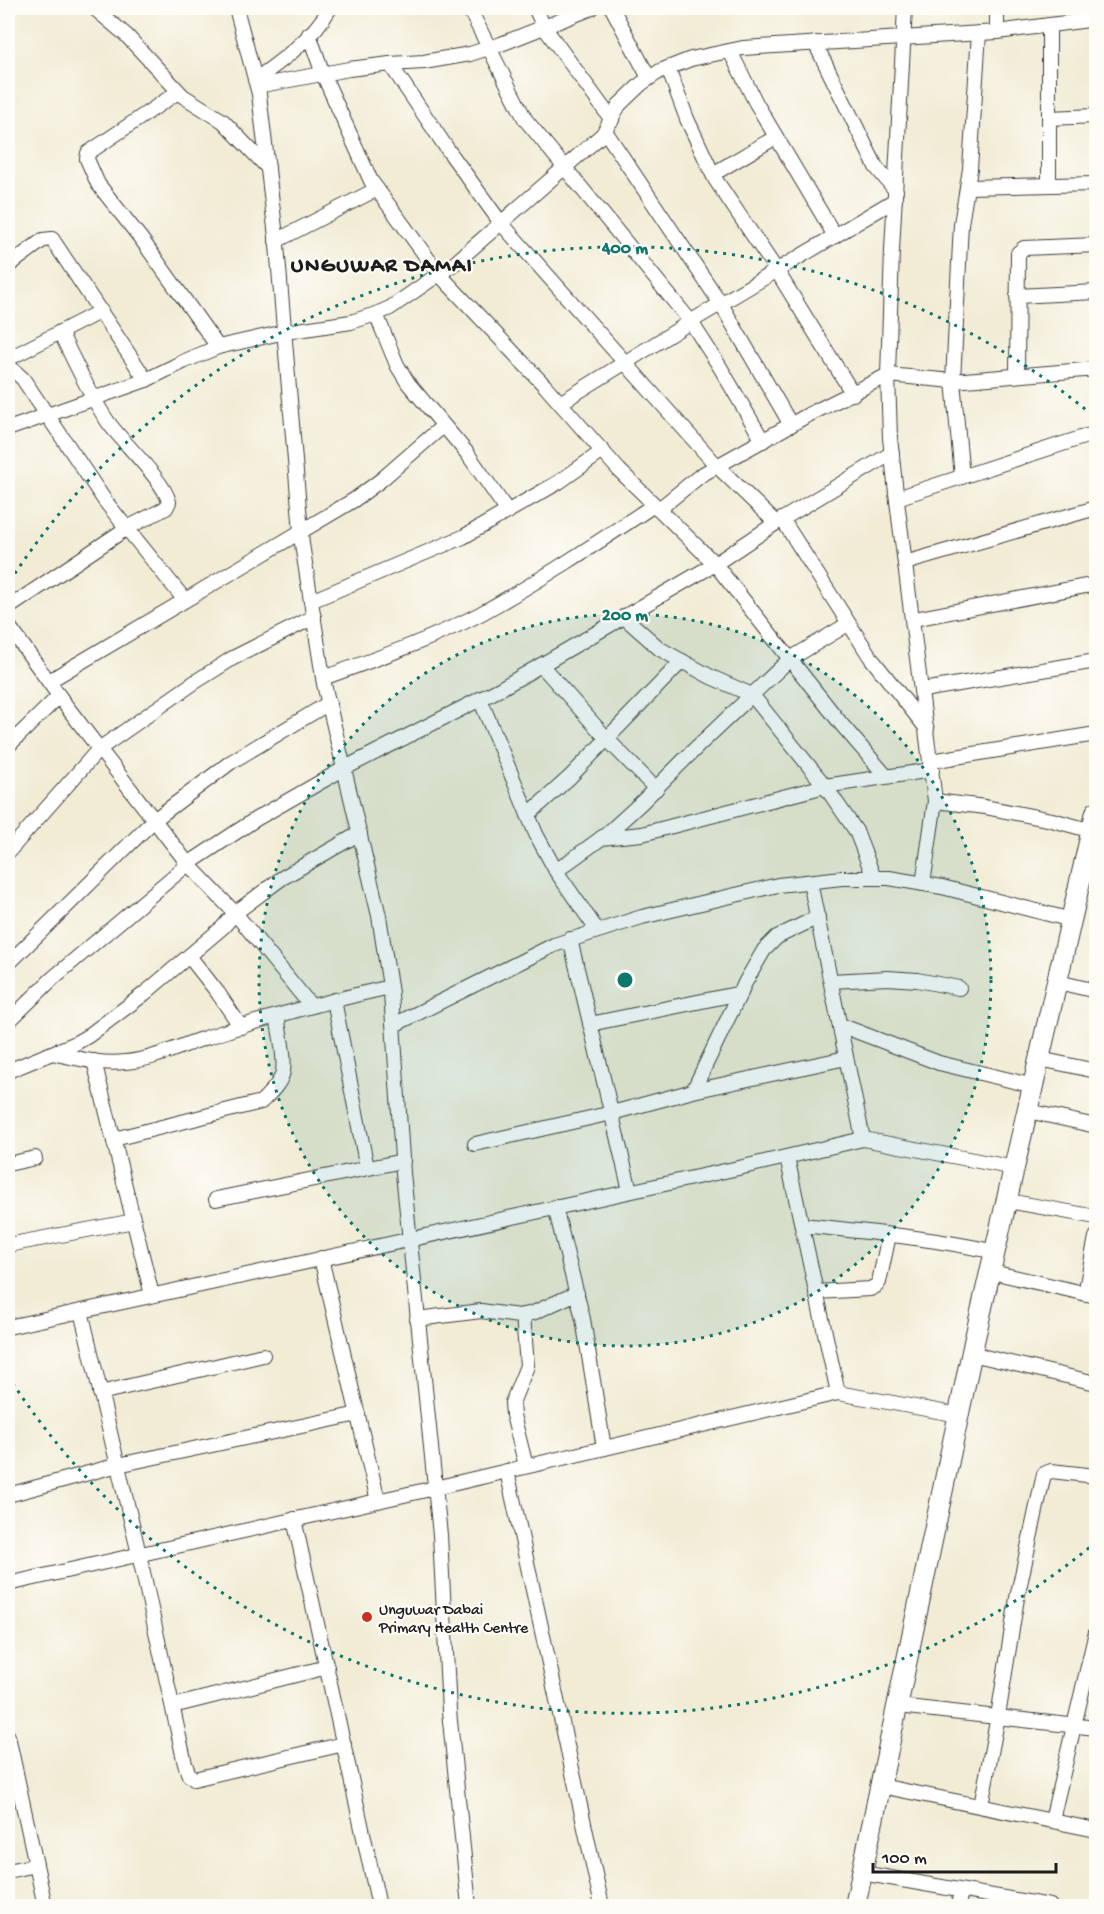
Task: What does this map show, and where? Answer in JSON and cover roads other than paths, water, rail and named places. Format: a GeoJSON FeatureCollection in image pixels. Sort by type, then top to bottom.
{"type":"FeatureCollection","features":[{"type":"Feature","properties":{"kind":"street"},"geometry":{"type":"LineString","coordinates":[[94,8],[126,35],[178,92],[222,121],[268,168]]}},
{"type":"Feature","properties":{"kind":"street"},"geometry":{"type":"LineString","coordinates":[[236,8],[256,83],[268,168],[285,332],[301,530],[323,678],[379,916],[390,987],[417,1319],[443,1577],[449,1711],[469,1906]]}},
{"type":"Feature","properties":{"kind":"street"},"geometry":{"type":"LineString","coordinates":[[256,83],[309,34],[330,8]]}},
{"type":"Feature","properties":{"kind":"street"},"geometry":{"type":"LineString","coordinates":[[469,8],[525,119],[690,322],[720,367],[762,441]]}},
{"type":"Feature","properties":{"kind":"street"},"geometry":{"type":"LineString","coordinates":[[535,8],[544,27],[721,304],[791,425]]}},
{"type":"Feature","properties":{"kind":"street"},"geometry":{"type":"LineString","coordinates":[[256,83],[470,54],[592,8]]}},
{"type":"Feature","properties":{"kind":"street"},"geometry":{"type":"LineString","coordinates":[[612,8],[649,78]]}},
{"type":"Feature","properties":{"kind":"street"},"geometry":{"type":"LineString","coordinates":[[997,8],[997,32]]}},
{"type":"Feature","properties":{"kind":"street"},"geometry":{"type":"LineString","coordinates":[[903,10],[905,37],[895,196],[888,375],[892,453],[935,801],[923,884]]}},
{"type":"Feature","properties":{"kind":"street"},"geometry":{"type":"LineString","coordinates":[[8,429],[146,380],[218,347],[285,332],[351,322],[376,314],[439,274],[501,223],[608,126],[627,96],[649,78],[691,59],[730,51],[815,43],[997,32],[1049,25],[1076,14],[1096,19]]}},
{"type":"Feature","properties":{"kind":"street"},"geometry":{"type":"LineString","coordinates":[[1049,25],[1050,185]]}},
{"type":"Feature","properties":{"kind":"street"},"geometry":{"type":"LineString","coordinates":[[962,477],[953,381],[961,224],[970,169],[979,33]]}},
{"type":"Feature","properties":{"kind":"street"},"geometry":{"type":"LineString","coordinates":[[309,34],[323,74],[359,159],[377,189],[439,274],[603,452],[715,564],[842,725],[886,776]]}},
{"type":"Feature","properties":{"kind":"street"},"geometry":{"type":"LineString","coordinates":[[815,43],[876,167],[895,196]]}},
{"type":"Feature","properties":{"kind":"street"},"geometry":{"type":"LineString","coordinates":[[730,51],[756,103],[836,236]]}},
{"type":"Feature","properties":{"kind":"street"},"geometry":{"type":"LineString","coordinates":[[390,64],[501,223],[717,466],[779,521],[871,658],[927,729]]}},
{"type":"Feature","properties":{"kind":"street"},"geometry":{"type":"LineString","coordinates":[[668,68],[687,119],[712,174],[777,271],[853,394]]}},
{"type":"Feature","properties":{"kind":"street"},"geometry":{"type":"LineString","coordinates":[[178,92],[88,153],[87,159],[98,184],[142,240],[218,347]]}},
{"type":"Feature","properties":{"kind":"street"},"geometry":{"type":"LineString","coordinates":[[1049,118],[1096,116]]}},
{"type":"Feature","properties":{"kind":"street"},"geometry":{"type":"LineString","coordinates":[[712,174],[776,137]]}},
{"type":"Feature","properties":{"kind":"street"},"geometry":{"type":"LineString","coordinates":[[966,187],[1096,184]]}},
{"type":"Feature","properties":{"kind":"street"},"geometry":{"type":"LineString","coordinates":[[276,241],[377,189]]}},
{"type":"Feature","properties":{"kind":"street"},"geometry":{"type":"LineString","coordinates":[[560,403],[690,322],[836,236],[895,196]]}},
{"type":"Feature","properties":{"kind":"street"},"geometry":{"type":"LineString","coordinates":[[8,266],[43,240],[51,239],[146,380]]}},
{"type":"Feature","properties":{"kind":"street"},"geometry":{"type":"LineString","coordinates":[[1017,375],[1018,253],[1024,248],[1096,245]]}},
{"type":"Feature","properties":{"kind":"street"},"geometry":{"type":"LineString","coordinates":[[1017,296],[1096,292]]}},
{"type":"Feature","properties":{"kind":"street"},"geometry":{"type":"LineString","coordinates":[[8,359],[101,311]]}},
{"type":"Feature","properties":{"kind":"street"},"geometry":{"type":"LineString","coordinates":[[376,314],[397,365],[408,383],[467,453],[508,512]]}},
{"type":"Feature","properties":{"kind":"street"},"geometry":{"type":"LineString","coordinates":[[8,608],[127,528],[166,508],[169,502],[151,473],[108,422],[60,332]]}},
{"type":"Feature","properties":{"kind":"street"},"geometry":{"type":"LineString","coordinates":[[8,365],[23,379],[105,501],[184,599]]}},
{"type":"Feature","properties":{"kind":"street"},"geometry":{"type":"LineString","coordinates":[[323,678],[403,649],[479,614],[657,507],[717,466],[888,375],[953,381],[1096,369]]}},
{"type":"Feature","properties":{"kind":"street"},"geometry":{"type":"LineString","coordinates":[[49,681],[354,500],[381,480],[443,426]]}},
{"type":"Feature","properties":{"kind":"street"},"geometry":{"type":"LineString","coordinates":[[897,498],[1096,433]]}},
{"type":"Feature","properties":{"kind":"street"},"geometry":{"type":"LineString","coordinates":[[311,601],[463,537],[559,482],[603,452]]}},
{"type":"Feature","properties":{"kind":"street"},"geometry":{"type":"LineString","coordinates":[[8,1022],[53,978],[188,864],[256,819],[345,768],[541,665],[715,564],[779,521],[892,453]]}},
{"type":"Feature","properties":{"kind":"street"},"geometry":{"type":"LineString","coordinates":[[905,563],[1096,508]]}},
{"type":"Feature","properties":{"kind":"street"},"geometry":{"type":"LineString","coordinates":[[914,619],[1096,584]]}},
{"type":"Feature","properties":{"kind":"street"},"geometry":{"type":"LineString","coordinates":[[8,852],[99,749],[195,681],[233,658],[314,617]]}},
{"type":"Feature","properties":{"kind":"street"},"geometry":{"type":"LineString","coordinates":[[624,617],[660,650],[752,695],[825,786],[856,831],[874,878]]}},
{"type":"Feature","properties":{"kind":"street"},"geometry":{"type":"LineString","coordinates":[[556,871],[601,838],[656,789],[790,659],[848,624]]}},
{"type":"Feature","properties":{"kind":"street"},"geometry":{"type":"LineString","coordinates":[[8,625],[59,696],[188,864],[234,914],[311,1006]]}},
{"type":"Feature","properties":{"kind":"street"},"geometry":{"type":"LineString","coordinates":[[923,690],[1096,661]]}},
{"type":"Feature","properties":{"kind":"street"},"geometry":{"type":"LineString","coordinates":[[528,815],[570,777],[682,662]]}},
{"type":"Feature","properties":{"kind":"street"},"geometry":{"type":"LineString","coordinates":[[541,665],[607,739],[656,789]]}},
{"type":"Feature","properties":{"kind":"street"},"geometry":{"type":"LineString","coordinates":[[8,746],[59,696]]}},
{"type":"Feature","properties":{"kind":"street"},"geometry":{"type":"LineString","coordinates":[[480,699],[528,815],[556,871],[597,930]]}},
{"type":"Feature","properties":{"kind":"street"},"geometry":{"type":"LineString","coordinates":[[8,964],[154,820],[231,762],[329,703]]}},
{"type":"Feature","properties":{"kind":"street"},"geometry":{"type":"LineString","coordinates":[[601,838],[642,834],[825,786],[1096,734]]}},
{"type":"Feature","properties":{"kind":"street"},"geometry":{"type":"LineString","coordinates":[[935,801],[985,807],[1052,820],[1095,832]]}},
{"type":"Feature","properties":{"kind":"street"},"geometry":{"type":"LineString","coordinates":[[855,1906],[972,1354],[1072,920],[1095,832],[1096,812]]}},
{"type":"Feature","properties":{"kind":"street"},"geometry":{"type":"LineString","coordinates":[[8,1071],[88,1036],[144,994],[223,927],[234,914],[282,878],[360,833]]}},
{"type":"Feature","properties":{"kind":"street"},"geometry":{"type":"LineString","coordinates":[[394,1025],[516,963],[570,939],[642,917],[778,885],[842,878],[889,878],[942,887],[1072,920]]}},
{"type":"Feature","properties":{"kind":"street"},"geometry":{"type":"LineString","coordinates":[[810,882],[863,1139]]}},
{"type":"Feature","properties":{"kind":"street"},"geometry":{"type":"LineString","coordinates":[[693,1091],[764,950],[777,936],[818,917]]}},
{"type":"Feature","properties":{"kind":"street"},"geometry":{"type":"LineString","coordinates":[[570,939],[630,1191]]}},
{"type":"Feature","properties":{"kind":"street"},"geometry":{"type":"LineString","coordinates":[[189,956],[219,993],[241,1027]]}},
{"type":"Feature","properties":{"kind":"street"},"geometry":{"type":"LineString","coordinates":[[831,981],[888,978],[916,980],[959,988]]}},
{"type":"Feature","properties":{"kind":"street"},"geometry":{"type":"LineString","coordinates":[[1058,982],[1096,991]]}},
{"type":"Feature","properties":{"kind":"street"},"geometry":{"type":"LineString","coordinates":[[52,1053],[94,1061],[123,1063],[141,1060],[311,1006],[390,987]]}},
{"type":"Feature","properties":{"kind":"street"},"geometry":{"type":"LineString","coordinates":[[590,1024],[741,993]]}},
{"type":"Feature","properties":{"kind":"street"},"geometry":{"type":"LineString","coordinates":[[334,1000],[367,1168]]}},
{"type":"Feature","properties":{"kind":"street"},"geometry":{"type":"LineString","coordinates":[[114,1139],[261,1102],[270,1094],[282,1074],[283,1061],[277,1016]]}},
{"type":"Feature","properties":{"kind":"street"},"geometry":{"type":"LineString","coordinates":[[840,1025],[931,1060],[1034,1086]]}},
{"type":"Feature","properties":{"kind":"street"},"geometry":{"type":"LineString","coordinates":[[475,1144],[612,1113],[693,1091],[846,1058]]}},
{"type":"Feature","properties":{"kind":"street"},"geometry":{"type":"LineString","coordinates":[[1040,1059],[1096,1071]]}},
{"type":"Feature","properties":{"kind":"street"},"geometry":{"type":"LineString","coordinates":[[94,1061],[152,1295]]}},
{"type":"Feature","properties":{"kind":"street"},"geometry":{"type":"LineString","coordinates":[[1028,1111],[1096,1126]]}},
{"type":"Feature","properties":{"kind":"street"},"geometry":{"type":"LineString","coordinates":[[8,1327],[863,1139],[1015,1168]]}},
{"type":"Feature","properties":{"kind":"street"},"geometry":{"type":"LineString","coordinates":[[788,1157],[838,1393]]}},
{"type":"Feature","properties":{"kind":"street"},"geometry":{"type":"LineString","coordinates":[[8,1164],[35,1158]]}},
{"type":"Feature","properties":{"kind":"street"},"geometry":{"type":"LineString","coordinates":[[216,1198],[403,1161]]}},
{"type":"Feature","properties":{"kind":"street"},"geometry":{"type":"LineString","coordinates":[[1008,1201],[1096,1217]]}},
{"type":"Feature","properties":{"kind":"street"},"geometry":{"type":"LineString","coordinates":[[555,1207],[577,1293],[594,1374],[604,1448]]}},
{"type":"Feature","properties":{"kind":"street"},"geometry":{"type":"LineString","coordinates":[[8,1245],[134,1221]]}},
{"type":"Feature","properties":{"kind":"street"},"geometry":{"type":"LineString","coordinates":[[802,1225],[963,1245],[996,1252]]}},
{"type":"Feature","properties":{"kind":"street"},"geometry":{"type":"LineString","coordinates":[[816,1292],[870,1289],[876,1286],[879,1282],[889,1235]]}},
{"type":"Feature","properties":{"kind":"street"},"geometry":{"type":"LineString","coordinates":[[992,1272],[1091,1295],[1096,1237]]}},
{"type":"Feature","properties":{"kind":"street"},"geometry":{"type":"LineString","coordinates":[[321,1258],[378,1501]]}},
{"type":"Feature","properties":{"kind":"street"},"geometry":{"type":"LineString","coordinates":[[417,1319],[481,1311],[495,1315],[523,1315],[577,1293]]}},
{"type":"Feature","properties":{"kind":"street"},"geometry":{"type":"LineString","coordinates":[[81,1311],[189,1776],[194,1779],[344,1744]]}},
{"type":"Feature","properties":{"kind":"street"},"geometry":{"type":"LineString","coordinates":[[523,1315],[527,1366],[512,1403],[526,1466]]}},
{"type":"Feature","properties":{"kind":"street"},"geometry":{"type":"LineString","coordinates":[[972,1354],[1096,1383]]}},
{"type":"Feature","properties":{"kind":"street"},"geometry":{"type":"LineString","coordinates":[[100,1393],[263,1355]]}},
{"type":"Feature","properties":{"kind":"street"},"geometry":{"type":"LineString","coordinates":[[8,1584],[435,1488],[838,1393],[959,1415]]}},
{"type":"Feature","properties":{"kind":"street"},"geometry":{"type":"LineString","coordinates":[[8,1495],[118,1465],[358,1414]]}},
{"type":"Feature","properties":{"kind":"street"},"geometry":{"type":"LineString","coordinates":[[507,1471],[602,1906]]}},
{"type":"Feature","properties":{"kind":"street"},"geometry":{"type":"LineString","coordinates":[[981,1806],[1017,1598],[1044,1474],[1051,1471],[1096,1476]]}},
{"type":"Feature","properties":{"kind":"street"},"geometry":{"type":"LineString","coordinates":[[294,1519],[380,1906]]}},
{"type":"Feature","properties":{"kind":"street"},"geometry":{"type":"LineString","coordinates":[[1052,1820],[1096,1633]]}},
{"type":"Feature","properties":{"kind":"street"},"geometry":{"type":"LineString","coordinates":[[173,1706],[327,1667]]}},
{"type":"Feature","properties":{"kind":"street"},"geometry":{"type":"LineString","coordinates":[[898,1706],[1096,1728]]}},
{"type":"Feature","properties":{"kind":"street"},"geometry":{"type":"LineString","coordinates":[[8,1736],[45,1906]]}},
{"type":"Feature","properties":{"kind":"street"},"geometry":{"type":"LineString","coordinates":[[881,1786],[1096,1830]]}},
{"type":"Feature","properties":{"kind":"street"},"geometry":{"type":"LineString","coordinates":[[8,1871],[36,1865]]}},
{"type":"Feature","properties":{"kind":"street"},"geometry":{"type":"LineString","coordinates":[[862,1873],[1050,1906]]}},
{"type":"Feature","properties":{"kind":"street"},"geometry":{"type":"LineString","coordinates":[[958,1906],[961,1891]]}},
{"type":"Feature","properties":{"kind":"place","name":"Unguwar Dabai Primary Health Centre"},"geometry":{"type":"Point","coordinates":[367,1617]}},
{"type":"Feature","properties":{"kind":"district","name":"UNGUWAR DAMAI"},"geometry":{"type":"Point","coordinates":[382,263]}}]}
